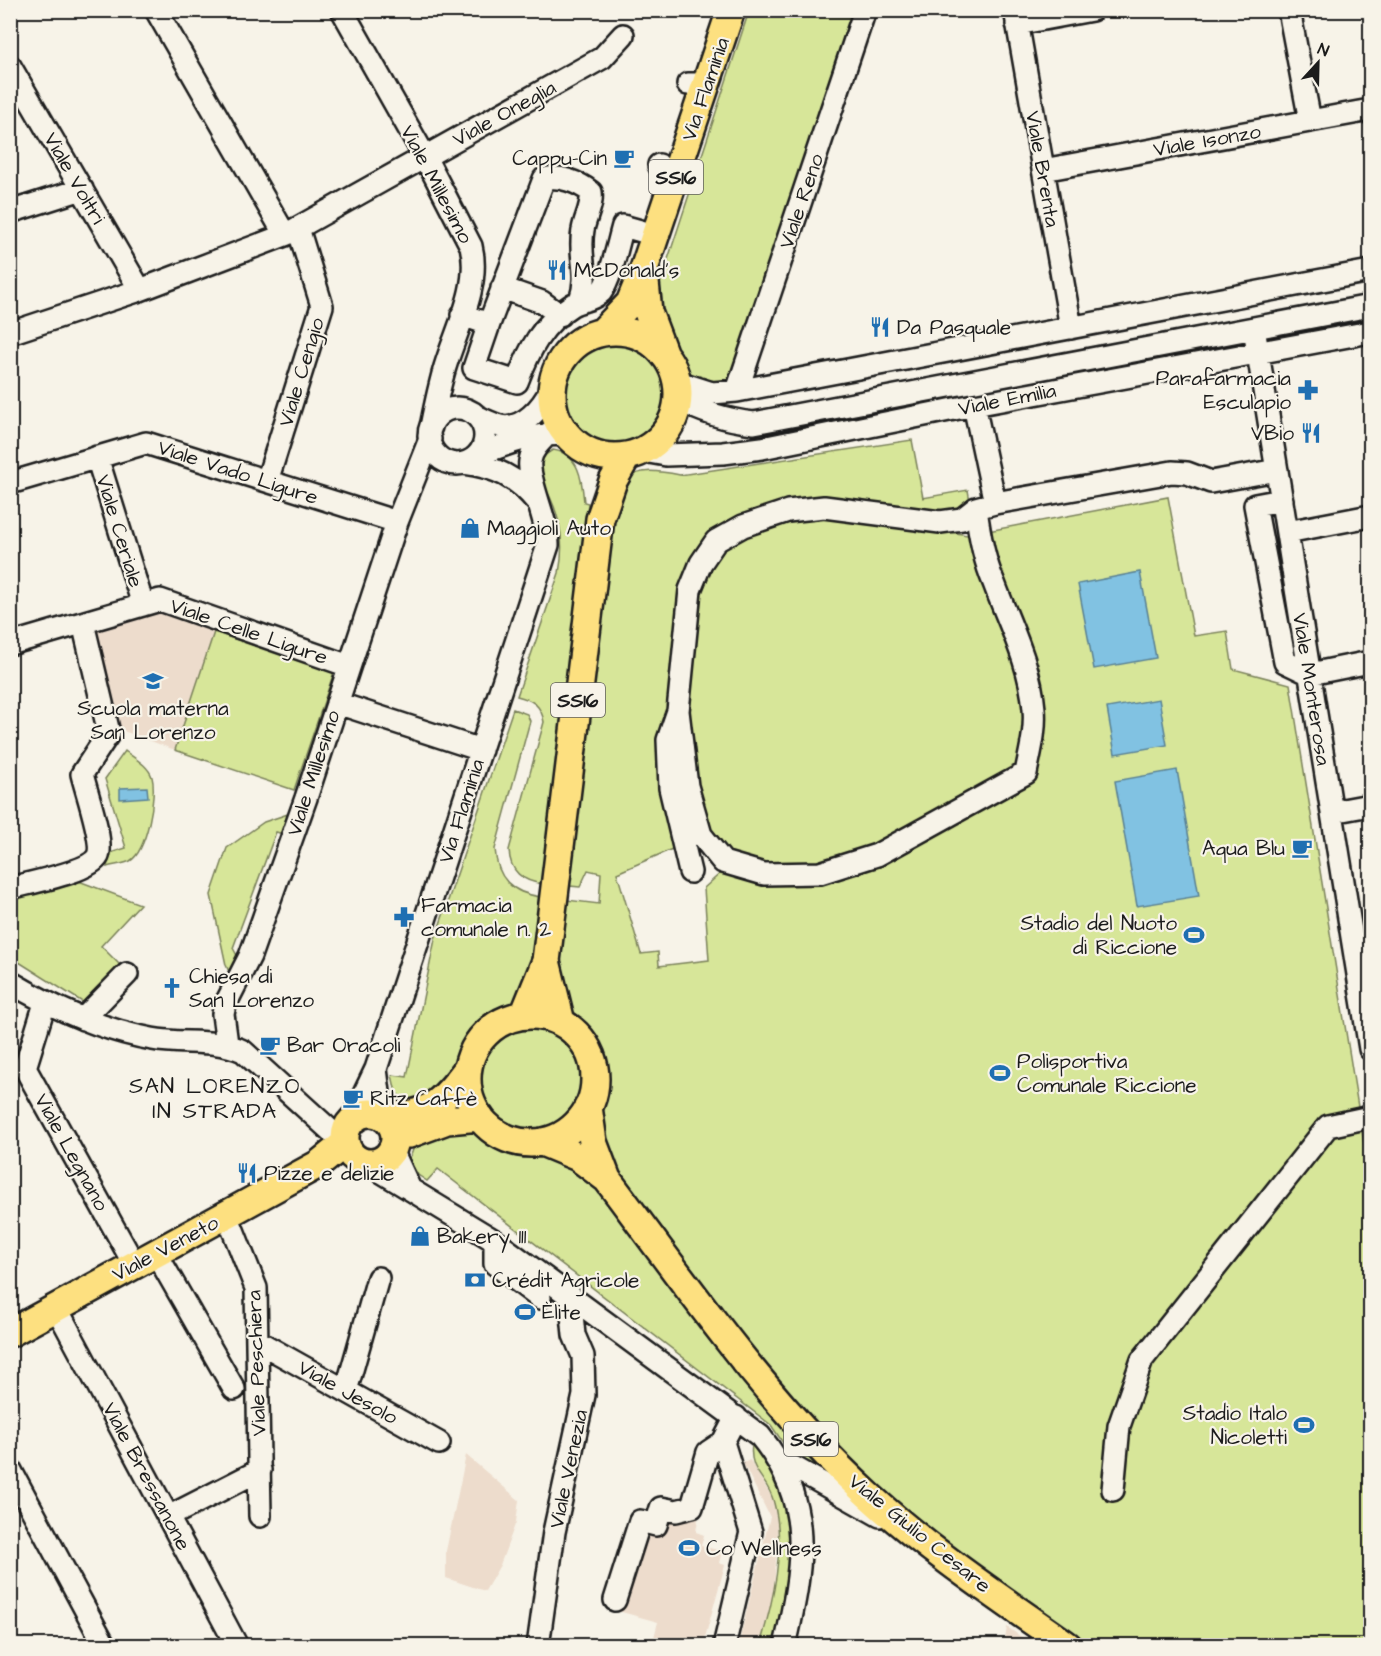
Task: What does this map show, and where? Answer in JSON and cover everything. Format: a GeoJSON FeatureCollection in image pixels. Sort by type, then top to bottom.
{"type":"FeatureCollection","features":[{"type":"Feature","properties":{"kind":"main road","name":"Via Flaminia"},"geometry":{"type":"LineString","coordinates":[[603,331],[630,303],[644,269],[655,235],[666,175],[697,84],[731,10]]}},
{"type":"Feature","properties":{"kind":"main road","name":"Via Flaminia"},"geometry":{"type":"LineString","coordinates":[[644,269],[648,312],[663,352]]}},
{"type":"Feature","properties":{"kind":"main road","name":"SS16"},"geometry":{"type":"LineString","coordinates":[[524,1015],[546,961],[600,519],[597,480],[565,438],[555,413],[551,388],[555,372],[568,351],[587,336],[603,331],[620,330],[636,333],[651,341],[663,352],[672,366],[678,390],[675,415],[668,429],[656,442],[635,454],[614,481],[600,519]]}},
{"type":"Feature","properties":{"kind":"main road"},"geometry":{"type":"LineString","coordinates":[[565,438],[610,457],[635,454]]}},
{"type":"Feature","properties":{"kind":"main road","name":"SS16"},"geometry":{"type":"LineString","coordinates":[[546,961],[561,1022]]}},
{"type":"Feature","properties":{"kind":"main road"},"geometry":{"type":"LineString","coordinates":[[468,1068],[469,1095],[480,1117],[490,1127],[514,1140],[542,1142],[569,1130],[588,1107],[595,1084],[592,1059],[580,1038],[561,1022],[537,1015],[524,1015],[505,1021],[487,1032],[475,1048],[468,1068],[449,1094],[438,1103],[416,1115],[382,1116],[366,1113],[353,1144],[382,1160],[394,1146],[422,1129],[447,1120],[480,1117]]}},
{"type":"Feature","properties":{"kind":"main road","name":"Viale Giulio Cesare"},"geometry":{"type":"LineString","coordinates":[[588,1107],[593,1142],[607,1179]]}},
{"type":"Feature","properties":{"kind":"main road"},"geometry":{"type":"LineString","coordinates":[[382,1116],[393,1126],[394,1146]]}},
{"type":"Feature","properties":{"kind":"main road","name":"Viale Giulio Cesare"},"geometry":{"type":"LineString","coordinates":[[542,1142],[578,1157],[607,1179],[758,1378],[821,1449],[868,1495],[917,1536],[1058,1642]]}},
{"type":"Feature","properties":{"kind":"main road","name":"Viale Veneto"},"geometry":{"type":"LineString","coordinates":[[12,1328],[56,1307],[227,1215],[353,1144]]}},
{"type":"Feature","properties":{"kind":"street"},"geometry":{"type":"LineString","coordinates":[[156,10],[291,232]]}},
{"type":"Feature","properties":{"kind":"street","name":"Viale Millesimo"},"geometry":{"type":"LineString","coordinates":[[227,1044],[225,1005],[250,956],[397,522],[430,433],[445,368],[474,277],[475,261],[471,246],[425,157],[342,10]]}},
{"type":"Feature","properties":{"kind":"street","name":"Viale Reno"},"geometry":{"type":"LineString","coordinates":[[737,390],[865,10]]}},
{"type":"Feature","properties":{"kind":"street"},"geometry":{"type":"LineString","coordinates":[[1016,17],[1092,10]]}},
{"type":"Feature","properties":{"kind":"street"},"geometry":{"type":"LineString","coordinates":[[1289,10],[1310,121]]}},
{"type":"Feature","properties":{"kind":"street","name":"Viale Brenta"},"geometry":{"type":"LineString","coordinates":[[1016,17],[1071,328]]}},
{"type":"Feature","properties":{"kind":"street","name":"Viale Oneglia"},"geometry":{"type":"LineString","coordinates":[[10,333],[140,290],[291,232],[602,58],[623,35]]}},
{"type":"Feature","properties":{"kind":"street","name":"Viale Voltri"},"geometry":{"type":"LineString","coordinates":[[10,66],[20,100],[82,189],[140,290]]}},
{"type":"Feature","properties":{"kind":"street","name":"Viale Isonzo"},"geometry":{"type":"LineString","coordinates":[[1043,170],[1371,110]]}},
{"type":"Feature","properties":{"kind":"street"},"geometry":{"type":"LineString","coordinates":[[580,301],[586,275],[580,253],[583,227],[592,200],[591,192],[581,184],[553,177],[544,179],[474,368],[517,382],[534,340],[560,315],[580,301],[595,297],[603,289],[623,226],[655,235]]}},
{"type":"Feature","properties":{"kind":"street"},"geometry":{"type":"LineString","coordinates":[[10,212],[82,189]]}},
{"type":"Feature","properties":{"kind":"street","name":"Viale Cengio"},"geometry":{"type":"LineString","coordinates":[[267,481],[322,306],[291,232]]}},
{"type":"Feature","properties":{"kind":"street"},"geometry":{"type":"LineString","coordinates":[[678,390],[712,393],[737,390],[1371,271]]}},
{"type":"Feature","properties":{"kind":"street"},"geometry":{"type":"LineString","coordinates":[[502,288],[542,302],[560,315]]}},
{"type":"Feature","properties":{"kind":"street","name":"Viale Emilia"},"geometry":{"type":"LineString","coordinates":[[678,390],[698,410],[724,420],[754,423],[1371,306]]}},
{"type":"Feature","properties":{"kind":"street"},"geometry":{"type":"LineString","coordinates":[[462,315],[489,324]]}},
{"type":"Feature","properties":{"kind":"street","name":"Viale Monterosa"},"geometry":{"type":"LineString","coordinates":[[1254,328],[1332,812],[1363,951],[1371,1049]]}},
{"type":"Feature","properties":{"kind":"street","name":"Viale Emilia"},"geometry":{"type":"LineString","coordinates":[[635,454],[723,453],[762,448],[974,405],[1371,332]]}},
{"type":"Feature","properties":{"kind":"street","name":"Viale Millesimo"},"geometry":{"type":"LineString","coordinates":[[445,368],[448,394],[469,413]]}},
{"type":"Feature","properties":{"kind":"street"},"geometry":{"type":"LineString","coordinates":[[469,413],[485,432],[482,448],[464,461],[436,454],[430,433],[442,413],[469,413],[502,427],[520,424],[547,398],[551,388]]}},
{"type":"Feature","properties":{"kind":"street"},"geometry":{"type":"LineString","coordinates":[[974,405],[985,506],[993,582],[1020,643],[1029,674],[1035,711],[1033,742],[1026,773],[877,855],[820,873],[764,874],[723,862],[701,835],[687,786],[678,711],[690,590],[701,563],[716,540],[743,526],[788,511],[824,507],[852,509],[940,522],[962,519],[985,506],[1172,472],[1187,473],[1211,482],[1277,470]]}},
{"type":"Feature","properties":{"kind":"street","name":"Viale Millesimo"},"geometry":{"type":"LineString","coordinates":[[405,500],[432,473],[522,438],[565,438]]}},
{"type":"Feature","properties":{"kind":"street","name":"Via Flaminia"},"geometry":{"type":"LineString","coordinates":[[382,1116],[376,1069],[548,545],[548,532],[530,461],[535,448],[565,438]]}},
{"type":"Feature","properties":{"kind":"street","name":"Viale Vado Ligure"},"geometry":{"type":"LineString","coordinates":[[10,483],[146,442],[397,522]]}},
{"type":"Feature","properties":{"kind":"street","name":"Viale Ceriale"},"geometry":{"type":"LineString","coordinates":[[98,457],[143,605]]}},
{"type":"Feature","properties":{"kind":"street","name":"Via Flaminia"},"geometry":{"type":"LineString","coordinates":[[464,461],[486,466],[512,477],[541,508]]}},
{"type":"Feature","properties":{"kind":"street"},"geometry":{"type":"LineString","coordinates":[[1282,500],[1255,505],[1285,662],[1310,674],[1371,662]]}},
{"type":"Feature","properties":{"kind":"street"},"geometry":{"type":"LineString","coordinates":[[1287,532],[1371,516]]}},
{"type":"Feature","properties":{"kind":"street","name":"Viale Celle Ligure"},"geometry":{"type":"LineString","coordinates":[[10,644],[159,600],[349,666]]}},
{"type":"Feature","properties":{"kind":"street"},"geometry":{"type":"LineString","coordinates":[[10,888],[87,867],[98,857],[99,844],[82,774],[109,733],[82,623]]}},
{"type":"Feature","properties":{"kind":"street"},"geometry":{"type":"LineString","coordinates":[[336,703],[481,750]]}},
{"type":"Feature","properties":{"kind":"street"},"geometry":{"type":"LineString","coordinates":[[678,711],[668,740],[670,788],[690,872]]}},
{"type":"Feature","properties":{"kind":"street"},"geometry":{"type":"LineString","coordinates":[[1332,812],[1371,805]]}},
{"type":"Feature","properties":{"kind":"street"},"geometry":{"type":"LineString","coordinates":[[83,1019],[127,974]]}},
{"type":"Feature","properties":{"kind":"street"},"geometry":{"type":"LineString","coordinates":[[10,982],[45,1003],[112,1030],[153,1040],[227,1044],[243,1051],[331,1131],[353,1144],[409,1187],[495,1241],[570,1294],[760,1436],[778,1459],[790,1483],[800,1527],[800,1567],[785,1646]]}},
{"type":"Feature","properties":{"kind":"street","name":"Viale Legnano"},"geometry":{"type":"LineString","coordinates":[[45,1003],[25,1068],[145,1258],[234,1389]]}},
{"type":"Feature","properties":{"kind":"street"},"geometry":{"type":"LineString","coordinates":[[353,1144],[376,1069]]}},
{"type":"Feature","properties":{"kind":"street"},"geometry":{"type":"LineString","coordinates":[[1113,1490],[1119,1426],[1142,1360],[1328,1126],[1371,1117]]}},
{"type":"Feature","properties":{"kind":"street"},"geometry":{"type":"LineString","coordinates":[[394,1146],[409,1187]]}},
{"type":"Feature","properties":{"kind":"street","name":"Viale Peschiera"},"geometry":{"type":"LineString","coordinates":[[227,1215],[256,1288],[260,1516]]}},
{"type":"Feature","properties":{"kind":"street"},"geometry":{"type":"LineString","coordinates":[[495,1241],[495,1264],[540,1298]]}},
{"type":"Feature","properties":{"kind":"street"},"geometry":{"type":"LineString","coordinates":[[346,1391],[378,1278]]}},
{"type":"Feature","properties":{"kind":"street","name":"Viale Venezia"},"geometry":{"type":"LineString","coordinates":[[538,1646],[554,1532],[585,1385],[583,1356],[574,1335],[570,1294]]}},
{"type":"Feature","properties":{"kind":"street","name":"Viale Bressanone"},"geometry":{"type":"LineString","coordinates":[[56,1307],[237,1646]]}},
{"type":"Feature","properties":{"kind":"street","name":"Viale Jesolo"},"geometry":{"type":"LineString","coordinates":[[257,1341],[440,1443]]}},
{"type":"Feature","properties":{"kind":"street"},"geometry":{"type":"LineString","coordinates":[[615,1600],[640,1521],[656,1525],[661,1508],[676,1511],[692,1507],[708,1452],[723,1442],[736,1417]]}},
{"type":"Feature","properties":{"kind":"street"},"geometry":{"type":"LineString","coordinates":[[723,1442],[751,1532],[725,1642]]}},
{"type":"Feature","properties":{"kind":"street"},"geometry":{"type":"LineString","coordinates":[[778,1459],[917,1536]]}},
{"type":"Feature","properties":{"kind":"street"},"geometry":{"type":"LineString","coordinates":[[10,1469],[105,1646]]}},
{"type":"Feature","properties":{"kind":"street"},"geometry":{"type":"LineString","coordinates":[[168,1517],[260,1470]]}},
{"type":"Feature","properties":{"kind":"shaded area","name":"Scuola materna San Lorenzo"},"geometry":{"type":"Polygon","coordinates":[[[158,613],[214,632],[175,750],[118,729],[96,631],[158,613]]]}},
{"type":"Feature","properties":{"kind":"shaded area"},"geometry":{"type":"Polygon","coordinates":[[[466,1455],[519,1500],[516,1522],[500,1565],[485,1591],[446,1578],[446,1551],[466,1455]]]}},
{"type":"Feature","properties":{"kind":"shaded area"},"geometry":{"type":"Polygon","coordinates":[[[750,1460],[774,1501],[778,1522],[776,1561],[773,1600],[760,1645],[738,1646],[770,1517],[743,1463],[750,1460]]]}},
{"type":"Feature","properties":{"kind":"shaded area"},"geometry":{"type":"Polygon","coordinates":[[[699,1513],[696,1532],[704,1535],[701,1546],[722,1551],[719,1563],[725,1565],[703,1645],[652,1645],[658,1622],[618,1611],[624,1588],[645,1530],[663,1534],[667,1518],[683,1521],[699,1513]]]}},
{"type":"Feature","properties":{"kind":"shaded area"},"geometry":{"type":"Polygon","coordinates":[[[1007,1627],[1033,1645],[1004,1645],[1007,1627]]]}},
{"type":"Feature","properties":{"kind":"green space"},"geometry":{"type":"Polygon","coordinates":[[[749,11],[853,11],[730,382],[703,385],[679,357],[662,322],[655,299],[749,11]]]}},
{"type":"Feature","properties":{"kind":"green space"},"geometry":{"type":"Polygon","coordinates":[[[605,345],[625,345],[650,359],[661,375],[664,394],[661,413],[650,429],[625,443],[605,443],[588,435],[574,421],[566,404],[566,384],[574,367],[588,353],[605,345]]]}},
{"type":"Feature","properties":{"kind":"green space","name":"Polisportiva Comunale Riccione"},"geometry":{"type":"Polygon","coordinates":[[[912,440],[923,498],[968,490],[971,507],[908,513],[836,503],[817,503],[775,509],[735,524],[718,535],[693,565],[685,590],[679,668],[661,760],[669,810],[679,846],[617,873],[641,954],[658,952],[659,966],[709,960],[704,888],[725,869],[711,858],[697,837],[688,841],[674,791],[672,738],[686,683],[697,586],[710,557],[722,543],[775,520],[805,514],[838,513],[870,517],[967,535],[1168,497],[1194,636],[1227,631],[1233,669],[1290,684],[1364,1144],[1370,1144],[1370,1645],[1087,1645],[974,1567],[899,1511],[843,1458],[757,1356],[612,1161],[601,1139],[597,1121],[606,1083],[604,1059],[596,1042],[569,1008],[561,982],[560,955],[567,900],[599,904],[601,873],[588,870],[580,887],[570,886],[611,533],[622,488],[635,474],[645,472],[680,475],[912,440]]]}},
{"type":"Feature","properties":{"kind":"green space"},"geometry":{"type":"Polygon","coordinates":[[[553,450],[569,457],[574,463],[580,477],[584,502],[588,503],[543,884],[529,881],[518,874],[512,864],[509,850],[544,722],[541,711],[535,704],[517,696],[559,573],[561,560],[561,535],[556,512],[539,477],[543,475],[540,467],[541,458],[553,450]]]}},
{"type":"Feature","properties":{"kind":"green space"},"geometry":{"type":"Polygon","coordinates":[[[214,632],[334,672],[294,790],[175,750],[214,632]]]}},
{"type":"Feature","properties":{"kind":"green space"},"geometry":{"type":"Polygon","coordinates":[[[513,709],[527,714],[530,721],[495,849],[499,868],[508,882],[521,892],[541,897],[530,968],[526,982],[513,1003],[472,1031],[467,1038],[455,1071],[446,1085],[433,1095],[410,1103],[396,1093],[392,1075],[407,1077],[435,939],[513,709]]]}},
{"type":"Feature","properties":{"kind":"green space"},"geometry":{"type":"Polygon","coordinates":[[[125,751],[140,762],[152,777],[152,809],[146,835],[136,855],[128,862],[107,867],[110,853],[126,848],[105,779],[125,751]]]}},
{"type":"Feature","properties":{"kind":"green space"},"geometry":{"type":"Polygon","coordinates":[[[288,814],[292,819],[287,835],[276,832],[233,948],[241,963],[230,974],[211,895],[227,848],[264,822],[288,814]]]}},
{"type":"Feature","properties":{"kind":"green space"},"geometry":{"type":"Polygon","coordinates":[[[76,880],[140,904],[101,946],[120,965],[84,1003],[11,957],[11,900],[76,880]]]}},
{"type":"Feature","properties":{"kind":"green space"},"geometry":{"type":"Polygon","coordinates":[[[531,1028],[551,1032],[567,1043],[578,1059],[582,1079],[578,1099],[567,1115],[551,1126],[531,1130],[511,1126],[495,1115],[484,1099],[480,1079],[484,1059],[495,1043],[511,1032],[531,1028]]]}},
{"type":"Feature","properties":{"kind":"green space"},"geometry":{"type":"Polygon","coordinates":[[[471,1128],[509,1151],[538,1154],[564,1161],[597,1186],[735,1372],[821,1470],[819,1474],[788,1450],[771,1425],[438,1169],[427,1181],[418,1175],[409,1160],[416,1142],[471,1128]]]}},
{"type":"Feature","properties":{"kind":"green space"},"geometry":{"type":"Polygon","coordinates":[[[752,1444],[769,1468],[780,1492],[789,1541],[785,1591],[774,1645],[760,1645],[773,1593],[779,1538],[774,1503],[753,1462],[752,1444]]]}},
{"type":"Feature","properties":{"kind":"water"},"geometry":{"type":"Polygon","coordinates":[[[1140,572],[1156,658],[1094,669],[1078,584],[1140,572]]]}},
{"type":"Feature","properties":{"kind":"water"},"geometry":{"type":"Polygon","coordinates":[[[1159,699],[1167,745],[1115,754],[1107,708],[1159,699]]]}},
{"type":"Feature","properties":{"kind":"water"},"geometry":{"type":"Polygon","coordinates":[[[1177,770],[1199,896],[1137,906],[1115,781],[1177,770]]]}},
{"type":"Feature","properties":{"kind":"water"},"geometry":{"type":"Polygon","coordinates":[[[147,787],[148,797],[120,799],[120,788],[147,787]]]}},
{"type":"Feature","properties":{"kind":"place","name":"Cappu-Cin"},"geometry":{"type":"Point","coordinates":[624,158]}},
{"type":"Feature","properties":{"kind":"place","name":"McDonald's"},"geometry":{"type":"Point","coordinates":[557,270]}},
{"type":"Feature","properties":{"kind":"place","name":"Da Pasquale"},"geometry":{"type":"Point","coordinates":[880,327]}},
{"type":"Feature","properties":{"kind":"place","name":"Parafarmacia Esculapio"},"geometry":{"type":"Point","coordinates":[1308,390]}},
{"type":"Feature","properties":{"kind":"place","name":"VBio"},"geometry":{"type":"Point","coordinates":[1311,433]}},
{"type":"Feature","properties":{"kind":"place","name":"Maggioli Auto"},"geometry":{"type":"Point","coordinates":[470,528]}},
{"type":"Feature","properties":{"kind":"place","name":"Scuola materna San Lorenzo"},"geometry":{"type":"Point","coordinates":[153,681]}},
{"type":"Feature","properties":{"kind":"place","name":"Aqua Blu"},"geometry":{"type":"Point","coordinates":[1302,848]}},
{"type":"Feature","properties":{"kind":"place","name":"Farmacia comunale n. 2"},"geometry":{"type":"Point","coordinates":[404,917]}},
{"type":"Feature","properties":{"kind":"place","name":"Stadio del Nuoto di Riccione"},"geometry":{"type":"Point","coordinates":[1194,935]}},
{"type":"Feature","properties":{"kind":"place","name":"Chiesa di San Lorenzo"},"geometry":{"type":"Point","coordinates":[172,988]}},
{"type":"Feature","properties":{"kind":"place","name":"Bar Oracoli"},"geometry":{"type":"Point","coordinates":[270,1045]}},
{"type":"Feature","properties":{"kind":"place","name":"Polisportiva Comunale Riccione"},"geometry":{"type":"Point","coordinates":[1000,1073]}},
{"type":"Feature","properties":{"kind":"place","name":"Ritz Caffè"},"geometry":{"type":"Point","coordinates":[353,1098]}},
{"type":"Feature","properties":{"kind":"place","name":"Pizze e delizie"},"geometry":{"type":"Point","coordinates":[247,1173]}},
{"type":"Feature","properties":{"kind":"place","name":"Bakery 111"},"geometry":{"type":"Point","coordinates":[420,1236]}},
{"type":"Feature","properties":{"kind":"place","name":"Crédit Agricole"},"geometry":{"type":"Point","coordinates":[475,1280]}},
{"type":"Feature","properties":{"kind":"place","name":"Èlite"},"geometry":{"type":"Point","coordinates":[525,1312]}},
{"type":"Feature","properties":{"kind":"place","name":"Stadio Italo Nicoletti"},"geometry":{"type":"Point","coordinates":[1304,1425]}},
{"type":"Feature","properties":{"kind":"place","name":"Co Wellness"},"geometry":{"type":"Point","coordinates":[689,1548]}},
{"type":"Feature","properties":{"kind":"district","name":"SAN LORENZO IN STRADA"},"geometry":{"type":"Point","coordinates":[215,1098]}}]}
